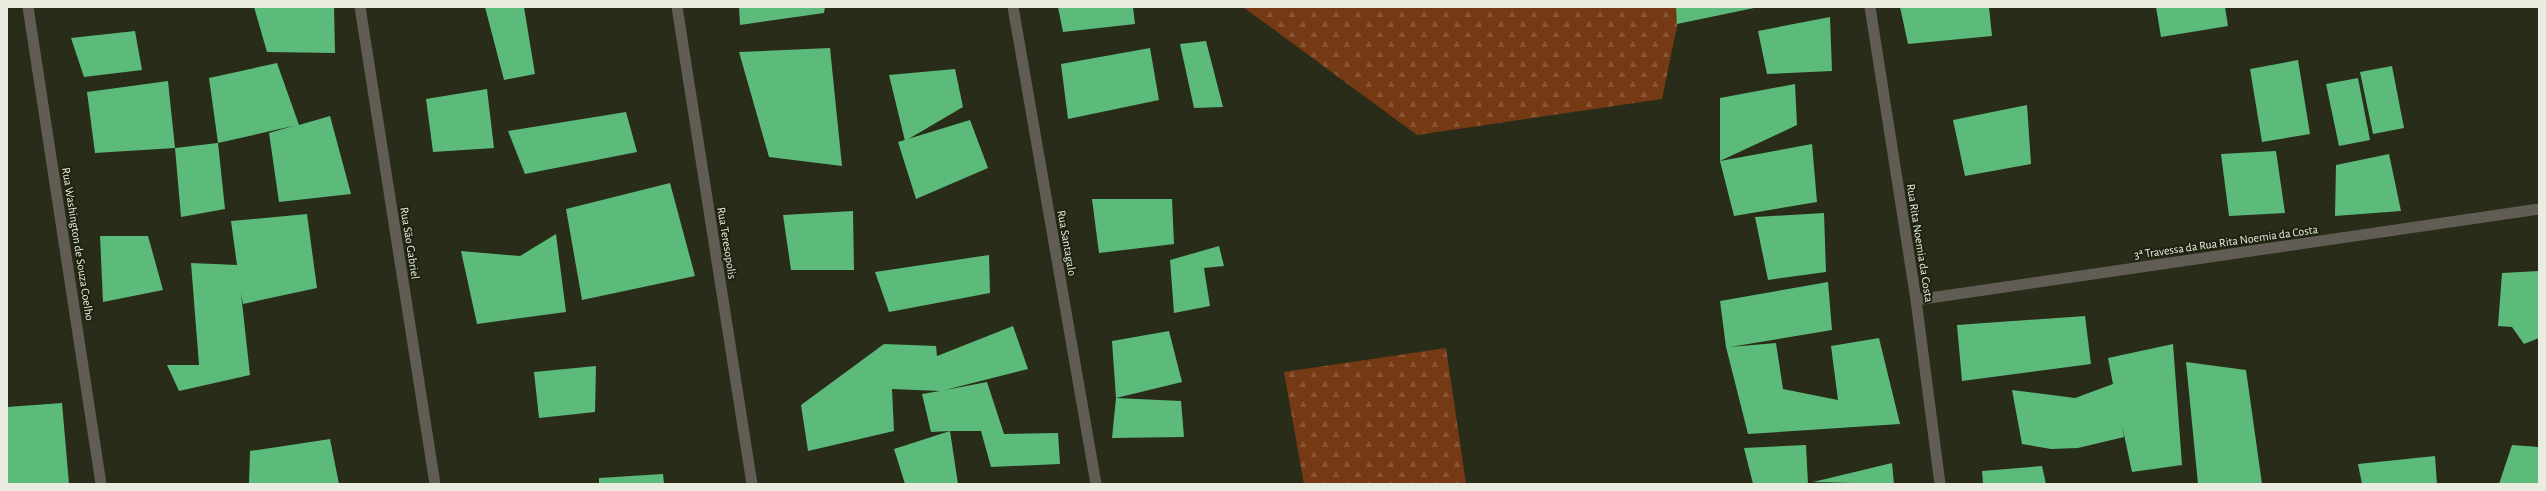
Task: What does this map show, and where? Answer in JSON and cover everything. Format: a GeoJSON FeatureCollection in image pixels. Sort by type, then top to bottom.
{"type":"FeatureCollection","features":[{"type":"Feature","properties":{"kind":"street","name":"Rua Washington de Souza Coelho"},"geometry":{"type":"LineString","coordinates":[[28,7],[102,484]]}},
{"type":"Feature","properties":{"kind":"street","name":"Rua São Gabriel"},"geometry":{"type":"LineString","coordinates":[[360,7],[435,484]]}},
{"type":"Feature","properties":{"kind":"street","name":"Rua Teresopolis"},"geometry":{"type":"LineString","coordinates":[[677,7],[752,484]]}},
{"type":"Feature","properties":{"kind":"street","name":"Rua Santagalo"},"geometry":{"type":"LineString","coordinates":[[1013,7],[1096,484]]}},
{"type":"Feature","properties":{"kind":"street","name":"Rua Rita Noemia da Costa"},"geometry":{"type":"LineString","coordinates":[[1870,7],[1916,300],[1940,484]]}},
{"type":"Feature","properties":{"kind":"street","name":"3ª Travessa da Rua Rita Noemia da Costa"},"geometry":{"type":"LineString","coordinates":[[1916,300],[2539,209]]}},
{"type":"Feature","properties":{"kind":"green space"},"geometry":{"type":"Polygon","coordinates":[[[1243,7],[1681,7],[1662,99],[1417,135],[1243,7]]]}},
{"type":"Feature","properties":{"kind":"green space"},"geometry":{"type":"Polygon","coordinates":[[[1446,348],[1466,484],[1304,484],[1284,372],[1446,348]]]}},
{"type":"Feature","properties":{"kind":"building"},"geometry":{"type":"Polygon","coordinates":[[[254,7],[334,7],[335,53],[267,52],[254,7]]]}},
{"type":"Feature","properties":{"kind":"building"},"geometry":{"type":"Polygon","coordinates":[[[485,7],[524,7],[535,74],[504,80],[485,7]]]}},
{"type":"Feature","properties":{"kind":"building"},"geometry":{"type":"Polygon","coordinates":[[[739,7],[825,7],[824,13],[740,25],[739,7]]]}},
{"type":"Feature","properties":{"kind":"building"},"geometry":{"type":"Polygon","coordinates":[[[1058,7],[1133,7],[1135,24],[1063,32],[1058,7]]]}},
{"type":"Feature","properties":{"kind":"building"},"geometry":{"type":"Polygon","coordinates":[[[1676,7],[1754,7],[1754,8],[1677,24],[1676,7]]]}},
{"type":"Feature","properties":{"kind":"building"},"geometry":{"type":"Polygon","coordinates":[[[1900,7],[1989,7],[1992,36],[1908,44],[1900,7]]]}},
{"type":"Feature","properties":{"kind":"building"},"geometry":{"type":"Polygon","coordinates":[[[2156,7],[2225,7],[2228,26],[2161,37],[2156,7]]]}},
{"type":"Feature","properties":{"kind":"building"},"geometry":{"type":"Polygon","coordinates":[[[1830,17],[1832,71],[1767,74],[1758,31],[1830,17]]]}},
{"type":"Feature","properties":{"kind":"building"},"geometry":{"type":"Polygon","coordinates":[[[135,31],[142,70],[84,77],[71,38],[135,31]]]}},
{"type":"Feature","properties":{"kind":"building"},"geometry":{"type":"Polygon","coordinates":[[[1206,41],[1223,107],[1194,108],[1180,44],[1206,41]]]}},
{"type":"Feature","properties":{"kind":"building"},"geometry":{"type":"Polygon","coordinates":[[[830,48],[842,166],[769,157],[739,52],[830,48]]]}},
{"type":"Feature","properties":{"kind":"building"},"geometry":{"type":"Polygon","coordinates":[[[1150,48],[1159,100],[1068,119],[1061,64],[1150,48]]]}},
{"type":"Feature","properties":{"kind":"building"},"geometry":{"type":"Polygon","coordinates":[[[2298,60],[2310,134],[2262,142],[2250,69],[2298,60]]]}},
{"type":"Feature","properties":{"kind":"building"},"geometry":{"type":"Polygon","coordinates":[[[277,63],[299,125],[330,116],[351,194],[279,202],[269,133],[293,126],[218,143],[209,78],[277,63]]]}},
{"type":"Feature","properties":{"kind":"building"},"geometry":{"type":"Polygon","coordinates":[[[2392,66],[2404,128],[2373,134],[2360,72],[2392,66]]]}},
{"type":"Feature","properties":{"kind":"building"},"geometry":{"type":"Polygon","coordinates":[[[955,69],[963,107],[905,141],[889,75],[955,69]]]}},
{"type":"Feature","properties":{"kind":"building"},"geometry":{"type":"Polygon","coordinates":[[[2358,78],[2370,140],[2339,146],[2326,84],[2358,78]]]}},
{"type":"Feature","properties":{"kind":"building"},"geometry":{"type":"Polygon","coordinates":[[[168,81],[175,148],[95,153],[87,92],[168,81]]]}},
{"type":"Feature","properties":{"kind":"building"},"geometry":{"type":"Polygon","coordinates":[[[1795,84],[1797,125],[1720,161],[1720,98],[1795,84]]]}},
{"type":"Feature","properties":{"kind":"building"},"geometry":{"type":"Polygon","coordinates":[[[487,89],[494,148],[433,152],[426,99],[487,89]]]}},
{"type":"Feature","properties":{"kind":"building"},"geometry":{"type":"Polygon","coordinates":[[[2027,105],[2031,164],[1965,176],[1953,120],[2027,105]]]}},
{"type":"Feature","properties":{"kind":"building"},"geometry":{"type":"Polygon","coordinates":[[[626,112],[637,152],[525,174],[508,131],[626,112]]]}},
{"type":"Feature","properties":{"kind":"building"},"geometry":{"type":"Polygon","coordinates":[[[970,120],[988,168],[916,199],[898,142],[970,120]]]}},
{"type":"Feature","properties":{"kind":"building"},"geometry":{"type":"Polygon","coordinates":[[[218,143],[225,209],[181,217],[175,148],[218,143]]]}},
{"type":"Feature","properties":{"kind":"building"},"geometry":{"type":"Polygon","coordinates":[[[1812,144],[1817,202],[1734,216],[1720,161],[1812,144]]]}},
{"type":"Feature","properties":{"kind":"building"},"geometry":{"type":"Polygon","coordinates":[[[2276,151],[2285,213],[2229,216],[2221,154],[2276,151]]]}},
{"type":"Feature","properties":{"kind":"building"},"geometry":{"type":"Polygon","coordinates":[[[2389,154],[2401,211],[2335,216],[2336,165],[2389,154]]]}},
{"type":"Feature","properties":{"kind":"building"},"geometry":{"type":"Polygon","coordinates":[[[670,183],[695,276],[582,300],[566,209],[670,183]]]}},
{"type":"Feature","properties":{"kind":"building"},"geometry":{"type":"Polygon","coordinates":[[[1092,199],[1172,199],[1174,244],[1099,253],[1092,199]]]}},
{"type":"Feature","properties":{"kind":"building"},"geometry":{"type":"Polygon","coordinates":[[[853,211],[854,270],[791,270],[783,215],[853,211]]]}},
{"type":"Feature","properties":{"kind":"building"},"geometry":{"type":"Polygon","coordinates":[[[1824,213],[1826,272],[1768,280],[1755,217],[1824,213]]]}},
{"type":"Feature","properties":{"kind":"building"},"geometry":{"type":"Polygon","coordinates":[[[307,214],[317,288],[243,304],[241,293],[250,375],[179,391],[167,365],[199,365],[191,263],[237,265],[231,221],[307,214]]]}},
{"type":"Feature","properties":{"kind":"building"},"geometry":{"type":"Polygon","coordinates":[[[556,234],[566,312],[477,324],[461,251],[520,256],[556,234]]]}},
{"type":"Feature","properties":{"kind":"building"},"geometry":{"type":"Polygon","coordinates":[[[100,236],[148,236],[163,290],[103,302],[100,236]]]}},
{"type":"Feature","properties":{"kind":"building"},"geometry":{"type":"Polygon","coordinates":[[[1219,246],[1224,266],[1204,268],[1210,306],[1174,313],[1170,260],[1219,246]]]}},
{"type":"Feature","properties":{"kind":"building"},"geometry":{"type":"Polygon","coordinates":[[[989,255],[990,293],[889,312],[875,272],[989,255]]]}},
{"type":"Feature","properties":{"kind":"building"},"geometry":{"type":"Polygon","coordinates":[[[2539,271],[2539,338],[2524,344],[2512,327],[2498,326],[2502,273],[2539,271]]]}},
{"type":"Feature","properties":{"kind":"building"},"geometry":{"type":"Polygon","coordinates":[[[1828,282],[1832,330],[1730,347],[1776,343],[1783,389],[1838,400],[1831,346],[1879,338],[1900,424],[1748,434],[1726,347],[1720,301],[1828,282]]]}},
{"type":"Feature","properties":{"kind":"building"},"geometry":{"type":"Polygon","coordinates":[[[2085,316],[2091,364],[1962,381],[1957,325],[2085,316]]]}},
{"type":"Feature","properties":{"kind":"building"},"geometry":{"type":"Polygon","coordinates":[[[1013,326],[1028,369],[945,390],[987,382],[1004,434],[1058,433],[1060,464],[991,467],[981,431],[931,432],[922,394],[940,391],[892,389],[894,431],[808,451],[801,405],[884,344],[936,346],[937,356],[1013,326]]]}},
{"type":"Feature","properties":{"kind":"building"},"geometry":{"type":"Polygon","coordinates":[[[1169,331],[1182,382],[1116,398],[1112,341],[1169,331]]]}},
{"type":"Feature","properties":{"kind":"building"},"geometry":{"type":"Polygon","coordinates":[[[2173,344],[2182,465],[2132,472],[2122,425],[2124,437],[2078,448],[2051,449],[2022,444],[2012,390],[2075,398],[2113,384],[2108,358],[2173,344]]]}},
{"type":"Feature","properties":{"kind":"building"},"geometry":{"type":"Polygon","coordinates":[[[2186,362],[2246,370],[2262,484],[2198,484],[2186,362]]]}},
{"type":"Feature","properties":{"kind":"building"},"geometry":{"type":"Polygon","coordinates":[[[596,366],[595,412],[539,418],[534,372],[596,366]]]}},
{"type":"Feature","properties":{"kind":"building"},"geometry":{"type":"Polygon","coordinates":[[[1116,398],[1181,401],[1184,437],[1112,438],[1116,398]]]}},
{"type":"Feature","properties":{"kind":"building"},"geometry":{"type":"Polygon","coordinates":[[[62,403],[69,484],[7,484],[7,407],[62,403]]]}},
{"type":"Feature","properties":{"kind":"building"},"geometry":{"type":"Polygon","coordinates":[[[950,431],[958,484],[905,484],[894,449],[950,431]]]}},
{"type":"Feature","properties":{"kind":"building"},"geometry":{"type":"Polygon","coordinates":[[[330,439],[339,484],[249,484],[250,451],[330,439]]]}},
{"type":"Feature","properties":{"kind":"building"},"geometry":{"type":"Polygon","coordinates":[[[1806,445],[1808,484],[1753,484],[1744,448],[1806,445]]]}},
{"type":"Feature","properties":{"kind":"building"},"geometry":{"type":"Polygon","coordinates":[[[2512,445],[2539,447],[2539,484],[2499,484],[2512,445]]]}},
{"type":"Feature","properties":{"kind":"building"},"geometry":{"type":"Polygon","coordinates":[[[2435,456],[2437,484],[2362,484],[2358,464],[2435,456]]]}},
{"type":"Feature","properties":{"kind":"building"},"geometry":{"type":"Polygon","coordinates":[[[1892,463],[1894,484],[1813,482],[1892,463]]]}},
{"type":"Feature","properties":{"kind":"building"},"geometry":{"type":"Polygon","coordinates":[[[2042,466],[2046,484],[1983,484],[1982,471],[2042,466]]]}},
{"type":"Feature","properties":{"kind":"building"},"geometry":{"type":"Polygon","coordinates":[[[663,474],[664,484],[599,484],[599,478],[663,474]]]}}]}
